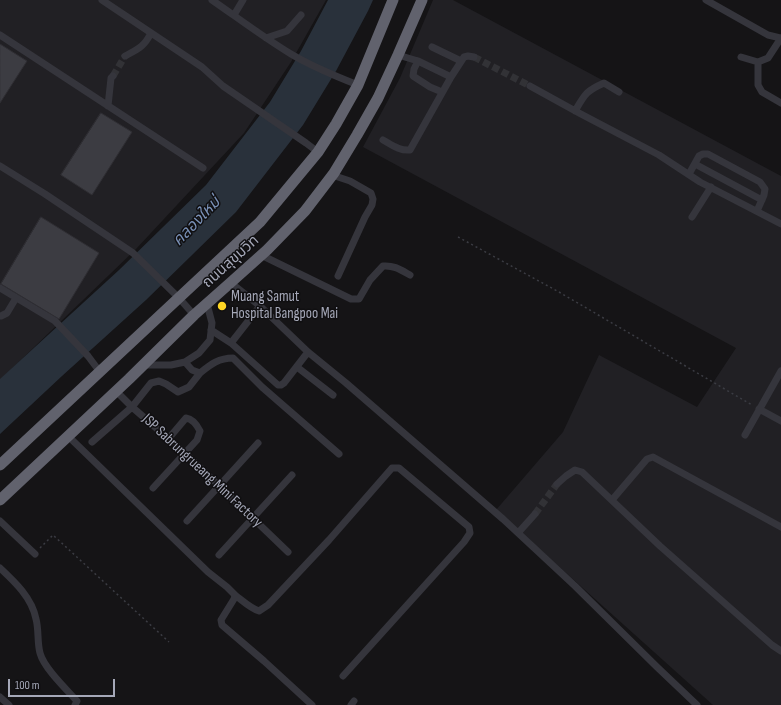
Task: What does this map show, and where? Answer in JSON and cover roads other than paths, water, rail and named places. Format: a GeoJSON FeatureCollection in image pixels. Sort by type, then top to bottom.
{"type":"FeatureCollection","features":[{"type":"Feature","properties":{"kind":"highway","name":"ถนนสุขุมวิท"},"geometry":{"type":"LineString","coordinates":[[0,465],[260,222],[318,152],[336,124],[358,85],[393,0]]}},
{"type":"Feature","properties":{"kind":"highway","name":"ถนนสุขุมวิท"},"geometry":{"type":"LineString","coordinates":[[0,500],[194,315],[261,255],[305,211],[332,175],[378,98],[422,0]]}},
{"type":"Feature","properties":{"kind":"lane"},"geometry":{"type":"LineString","coordinates":[[102,0],[202,67],[223,86],[318,152]]}},
{"type":"Feature","properties":{"kind":"lane"},"geometry":{"type":"LineString","coordinates":[[212,0],[266,38],[292,54],[336,76],[358,85]]}},
{"type":"Feature","properties":{"kind":"lane"},"geometry":{"type":"LineString","coordinates":[[234,15],[243,0]]}},
{"type":"Feature","properties":{"kind":"lane"},"geometry":{"type":"LineString","coordinates":[[706,0],[768,35],[781,38],[768,58],[758,62],[741,57]]}},
{"type":"Feature","properties":{"kind":"lane"},"geometry":{"type":"LineString","coordinates":[[266,38],[287,31],[301,14]]}},
{"type":"Feature","properties":{"kind":"lane"},"geometry":{"type":"LineString","coordinates":[[125,56],[142,46],[147,41],[151,33]]}},
{"type":"Feature","properties":{"kind":"lane"},"geometry":{"type":"LineString","coordinates":[[0,35],[203,168]]}},
{"type":"Feature","properties":{"kind":"lane"},"geometry":{"type":"LineString","coordinates":[[432,47],[461,61]]}},
{"type":"Feature","properties":{"kind":"lane"},"geometry":{"type":"LineString","coordinates":[[398,56],[418,61],[450,77]]}},
{"type":"Feature","properties":{"kind":"lane"},"geometry":{"type":"LineString","coordinates":[[383,140],[405,151],[410,150],[450,77],[461,61],[464,57],[474,57]]}},
{"type":"Feature","properties":{"kind":"lane"},"geometry":{"type":"LineString","coordinates":[[418,61],[414,68],[413,76],[430,87],[442,92]]}},
{"type":"Feature","properties":{"kind":"lane"},"geometry":{"type":"LineString","coordinates":[[758,62],[758,85],[762,92],[781,103]]}},
{"type":"Feature","properties":{"kind":"lane"},"geometry":{"type":"LineString","coordinates":[[108,106],[111,78],[113,76]]}},
{"type":"Feature","properties":{"kind":"lane"},"geometry":{"type":"LineString","coordinates":[[575,111],[584,95],[592,88],[604,82],[619,92]]}},
{"type":"Feature","properties":{"kind":"lane"},"geometry":{"type":"LineString","coordinates":[[530,86],[648,150],[711,187],[781,224]]}},
{"type":"Feature","properties":{"kind":"lane"},"geometry":{"type":"LineString","coordinates":[[689,174],[699,156],[708,154],[760,182],[765,189],[757,211]]}},
{"type":"Feature","properties":{"kind":"lane"},"geometry":{"type":"LineString","coordinates":[[695,164],[762,200]]}},
{"type":"Feature","properties":{"kind":"lane"},"geometry":{"type":"LineString","coordinates":[[0,166],[134,253],[194,315]]}},
{"type":"Feature","properties":{"kind":"lane"},"geometry":{"type":"LineString","coordinates":[[332,175],[350,181],[371,193],[373,199],[372,205],[362,223],[338,276]]}},
{"type":"Feature","properties":{"kind":"lane"},"geometry":{"type":"LineString","coordinates":[[692,217],[711,187]]}},
{"type":"Feature","properties":{"kind":"lane"},"geometry":{"type":"LineString","coordinates":[[261,255],[351,299],[359,299],[370,280],[383,266],[398,268],[410,275]]}},
{"type":"Feature","properties":{"kind":"lane"},"geometry":{"type":"LineString","coordinates":[[231,283],[260,306],[308,352],[503,519],[575,586],[697,705]]}},
{"type":"Feature","properties":{"kind":"lane"},"geometry":{"type":"LineString","coordinates":[[0,288],[55,322],[88,356],[100,372]]}},
{"type":"Feature","properties":{"kind":"lane"},"geometry":{"type":"LineString","coordinates":[[0,318],[7,313],[16,298]]}},
{"type":"Feature","properties":{"kind":"lane"},"geometry":{"type":"LineString","coordinates":[[142,365],[171,365],[185,362],[199,353],[210,340],[212,323],[207,304]]}},
{"type":"Feature","properties":{"kind":"lane"},"geometry":{"type":"LineString","coordinates":[[231,343],[260,306]]}},
{"type":"Feature","properties":{"kind":"lane"},"geometry":{"type":"LineString","coordinates":[[211,330],[231,343],[278,385],[284,383],[308,352]]}},
{"type":"Feature","properties":{"kind":"lane"},"geometry":{"type":"LineString","coordinates":[[92,442],[132,407],[151,384],[159,381],[178,392],[189,387],[200,373],[215,362],[225,358],[233,358],[262,387],[339,454]]}},
{"type":"Feature","properties":{"kind":"lane"},"geometry":{"type":"LineString","coordinates":[[185,362],[192,370],[200,373]]}},
{"type":"Feature","properties":{"kind":"lane"},"geometry":{"type":"LineString","coordinates":[[297,367],[333,395]]}},
{"type":"Feature","properties":{"kind":"lane"},"geometry":{"type":"LineString","coordinates":[[745,435],[781,371]]}},
{"type":"Feature","properties":{"kind":"lane","name":"JSP Sabrungrueang Mini Factory"},"geometry":{"type":"LineString","coordinates":[[116,391],[132,407],[169,438],[288,552]]}},
{"type":"Feature","properties":{"kind":"lane"},"geometry":{"type":"LineString","coordinates":[[759,409],[781,421]]}},
{"type":"Feature","properties":{"kind":"lane"},"geometry":{"type":"LineString","coordinates":[[153,488],[197,440],[200,431],[197,425],[190,418],[186,418],[169,438]]}},
{"type":"Feature","properties":{"kind":"lane"},"geometry":{"type":"LineString","coordinates":[[68,436],[208,572],[227,587],[235,596],[259,611],[268,605],[329,540],[392,468],[399,468],[469,527],[470,533],[464,542],[343,676]]}},
{"type":"Feature","properties":{"kind":"lane"},"geometry":{"type":"LineString","coordinates":[[187,521],[258,443]]}},
{"type":"Feature","properties":{"kind":"lane"},"geometry":{"type":"LineString","coordinates":[[612,500],[648,459],[653,457],[781,527]]}},
{"type":"Feature","properties":{"kind":"lane"},"geometry":{"type":"LineString","coordinates":[[557,484],[575,470],[582,472],[660,546],[772,645],[781,651]]}},
{"type":"Feature","properties":{"kind":"lane"},"geometry":{"type":"LineString","coordinates":[[219,555],[292,475]]}},
{"type":"Feature","properties":{"kind":"lane"},"geometry":{"type":"LineString","coordinates":[[518,533],[535,514]]}},
{"type":"Feature","properties":{"kind":"lane"},"geometry":{"type":"LineString","coordinates":[[0,521],[35,554]]}},
{"type":"Feature","properties":{"kind":"lane"},"geometry":{"type":"LineString","coordinates":[[0,568],[17,584],[31,604],[36,619],[40,653],[45,664],[78,704]]}},
{"type":"Feature","properties":{"kind":"lane"},"geometry":{"type":"LineString","coordinates":[[235,596],[220,620],[222,625],[312,705]]}},
{"type":"Feature","properties":{"kind":"lane"},"geometry":{"type":"LineString","coordinates":[[0,697],[9,705]]}},
{"type":"Feature","properties":{"kind":"water","name":"คลองใหม่"},"geometry":{"type":"Polygon","coordinates":[[[328,0],[373,0],[336,71],[303,125],[236,212],[146,300],[0,434],[0,379],[119,270],[206,185],[270,102],[301,51],[328,0]]]}},
{"type":"Feature","properties":{"kind":"tunnel"},"geometry":{"type":"LineString","coordinates":[[113,76],[125,56]]}},
{"type":"Feature","properties":{"kind":"tunnel"},"geometry":{"type":"LineString","coordinates":[[474,57],[530,86]]}},
{"type":"Feature","properties":{"kind":"tunnel"},"geometry":{"type":"LineString","coordinates":[[535,514],[557,484]]}},
{"type":"Feature","properties":{"kind":"place","name":"Muang Samut Hospital Bangpoo Mai"},"geometry":{"type":"Point","coordinates":[222,306]}}]}
